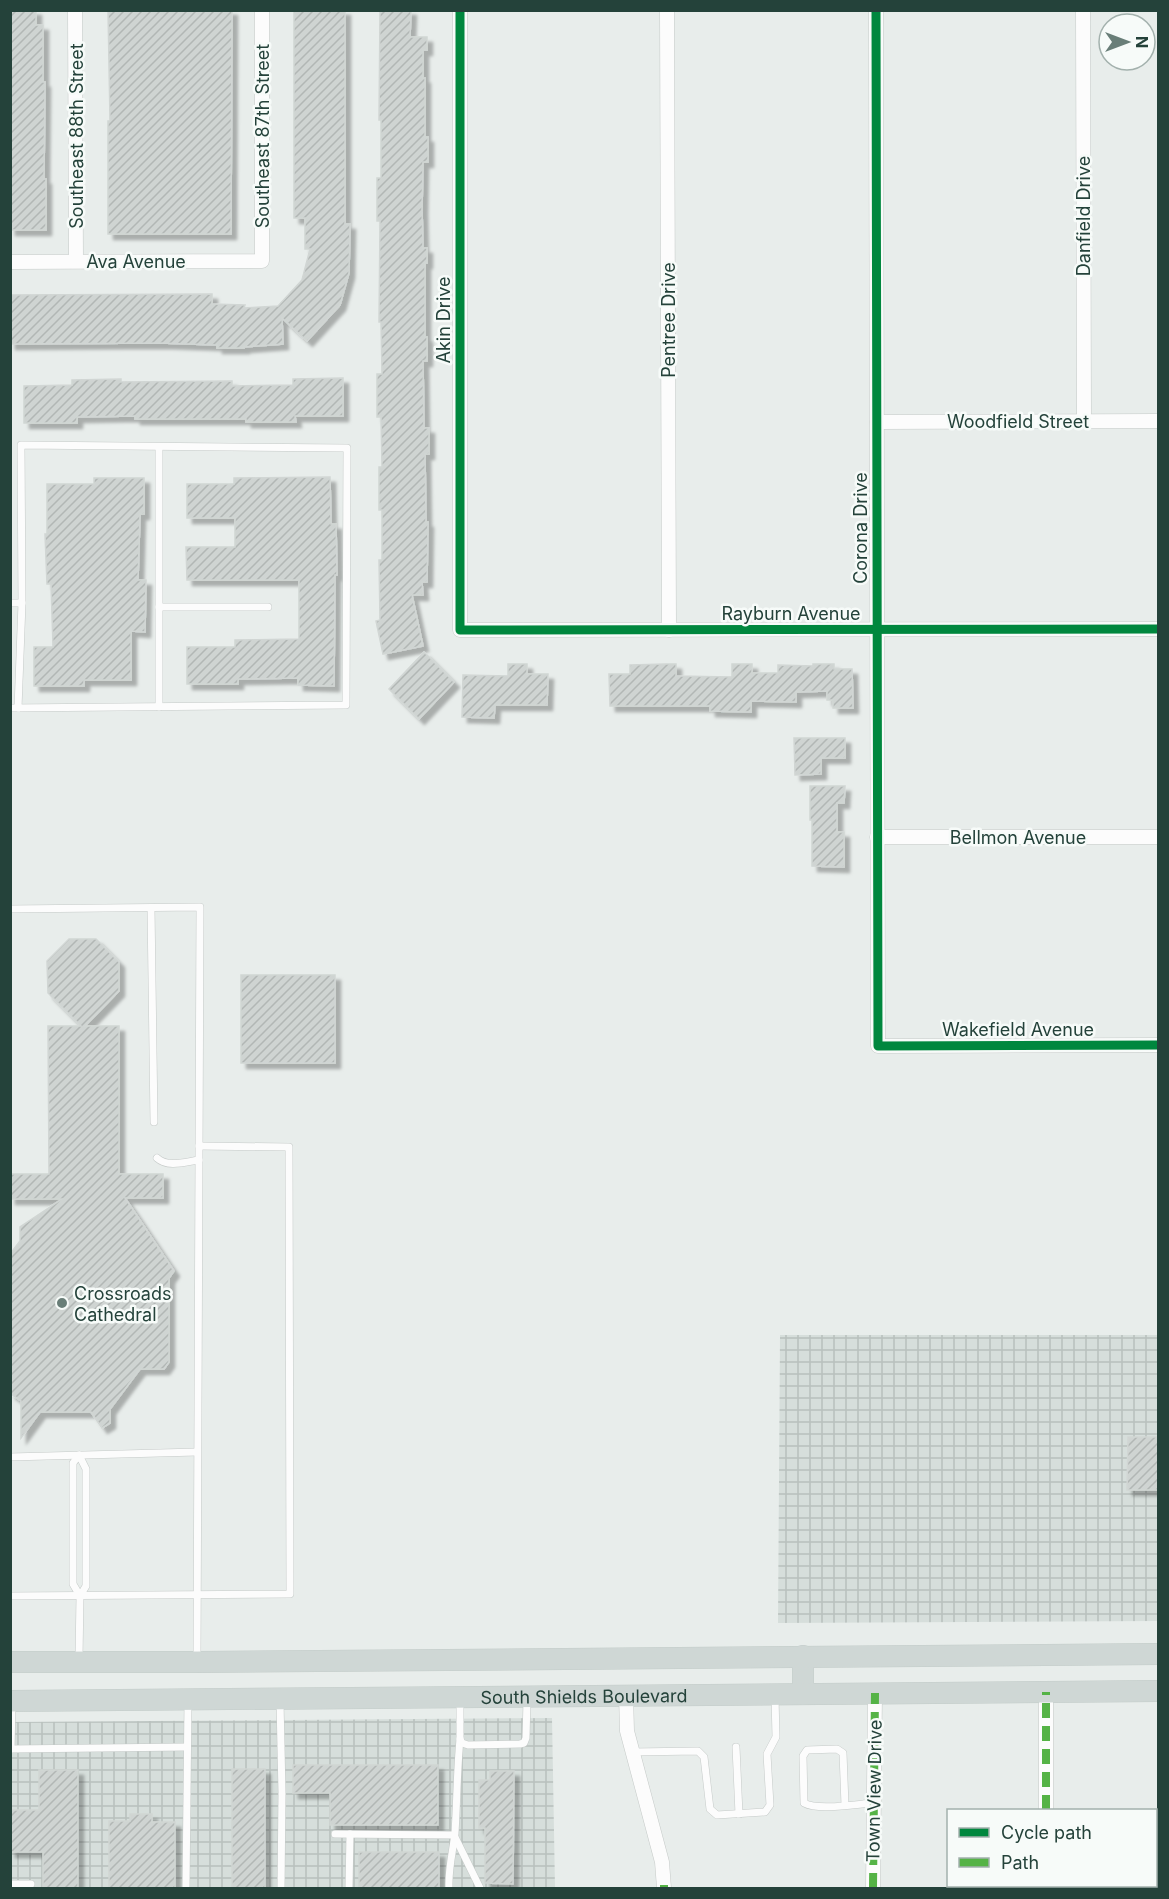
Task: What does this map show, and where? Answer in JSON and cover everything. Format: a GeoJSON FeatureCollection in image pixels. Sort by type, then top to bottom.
{"type":"FeatureCollection","features":[{"type":"Feature","properties":{"kind":"main road","name":"South Shields Boulevard"},"geometry":{"type":"LineString","coordinates":[[10,1662],[1158,1654]]}},
{"type":"Feature","properties":{"kind":"main road"},"geometry":{"type":"LineString","coordinates":[[803,1656],[803,1694]]}},
{"type":"Feature","properties":{"kind":"main road"},"geometry":{"type":"LineString","coordinates":[[188,1699],[197,1662]]}},
{"type":"Feature","properties":{"kind":"main road","name":"South Shields Boulevard"},"geometry":{"type":"LineString","coordinates":[[11,1701],[1158,1691]]}},
{"type":"Feature","properties":{"kind":"street","name":"Southeast 88th Street"},"geometry":{"type":"LineString","coordinates":[[75,10],[76,261]]}},
{"type":"Feature","properties":{"kind":"street","name":"Southeast 87th Street"},"geometry":{"type":"LineString","coordinates":[[262,10],[262,261]]}},
{"type":"Feature","properties":{"kind":"street","name":"Akin Drive"},"geometry":{"type":"LineString","coordinates":[[460,10],[460,630]]}},
{"type":"Feature","properties":{"kind":"street","name":"Pentree Drive"},"geometry":{"type":"LineString","coordinates":[[667,10],[669,630]]}},
{"type":"Feature","properties":{"kind":"street","name":"Corona Drive"},"geometry":{"type":"LineString","coordinates":[[876,10],[878,1046]]}},
{"type":"Feature","properties":{"kind":"street","name":"Danfield Drive"},"geometry":{"type":"LineString","coordinates":[[1083,10],[1084,421]]}},
{"type":"Feature","properties":{"kind":"street","name":"Ava Avenue"},"geometry":{"type":"LineString","coordinates":[[10,262],[262,261]]}},
{"type":"Feature","properties":{"kind":"street","name":"Woodfield Street"},"geometry":{"type":"LineString","coordinates":[[877,422],[1158,421]]}},
{"type":"Feature","properties":{"kind":"street","name":"Rayburn Avenue"},"geometry":{"type":"LineString","coordinates":[[460,630],[1158,629]]}},
{"type":"Feature","properties":{"kind":"street","name":"Bellmon Avenue"},"geometry":{"type":"LineString","coordinates":[[878,837],[1158,837]]}},
{"type":"Feature","properties":{"kind":"street","name":"Wakefield Avenue"},"geometry":{"type":"LineString","coordinates":[[878,1046],[1158,1045]]}},
{"type":"Feature","properties":{"kind":"street"},"geometry":{"type":"LineString","coordinates":[[1046,1809],[1047,1692]]}},
{"type":"Feature","properties":{"kind":"street","name":"Town View Drive"},"geometry":{"type":"LineString","coordinates":[[873,1888],[875,1694]]}},
{"type":"Feature","properties":{"kind":"street"},"geometry":{"type":"LineString","coordinates":[[626,1695],[627,1731],[662,1862],[664,1888]]}},
{"type":"Feature","properties":{"kind":"lane"},"geometry":{"type":"LineString","coordinates":[[21,446],[347,448],[346,705],[14,708],[22,603],[21,446]]}},
{"type":"Feature","properties":{"kind":"lane"},"geometry":{"type":"LineString","coordinates":[[159,447],[159,707]]}},
{"type":"Feature","properties":{"kind":"lane"},"geometry":{"type":"LineString","coordinates":[[10,603],[22,603]]}},
{"type":"Feature","properties":{"kind":"lane"},"geometry":{"type":"LineString","coordinates":[[159,607],[268,607]]}},
{"type":"Feature","properties":{"kind":"lane"},"geometry":{"type":"LineString","coordinates":[[151,908],[154,1122]]}},
{"type":"Feature","properties":{"kind":"lane"},"geometry":{"type":"LineString","coordinates":[[10,909],[201,908],[197,1662]]}},
{"type":"Feature","properties":{"kind":"lane"},"geometry":{"type":"LineString","coordinates":[[10,1596],[290,1594],[289,1147],[199,1146]]}},
{"type":"Feature","properties":{"kind":"lane"},"geometry":{"type":"LineString","coordinates":[[157,1158],[168,1164],[199,1160]]}},
{"type":"Feature","properties":{"kind":"lane"},"geometry":{"type":"LineString","coordinates":[[10,1457],[197,1452]]}},
{"type":"Feature","properties":{"kind":"lane"},"geometry":{"type":"LineString","coordinates":[[79,1455],[73,1462],[73,1584],[80,1596]]}},
{"type":"Feature","properties":{"kind":"lane"},"geometry":{"type":"LineString","coordinates":[[79,1455],[86,1469],[86,1586],[80,1596],[79,1662]]}},
{"type":"Feature","properties":{"kind":"lane"},"geometry":{"type":"LineString","coordinates":[[633,1752],[698,1751],[704,1757],[710,1809],[717,1815],[765,1812],[770,1805],[767,1754],[776,1737],[775,1694]]}},
{"type":"Feature","properties":{"kind":"lane"},"geometry":{"type":"LineString","coordinates":[[460,1739],[462,1743],[468,1745],[524,1743],[527,1696]]}},
{"type":"Feature","properties":{"kind":"lane"},"geometry":{"type":"LineString","coordinates":[[449,1888],[448,1875],[454,1835],[460,1739],[460,1697]]}},
{"type":"Feature","properties":{"kind":"lane"},"geometry":{"type":"LineString","coordinates":[[280,1698],[282,1793],[280,1888]]}},
{"type":"Feature","properties":{"kind":"lane"},"geometry":{"type":"LineString","coordinates":[[186,1888],[188,1699]]}},
{"type":"Feature","properties":{"kind":"lane"},"geometry":{"type":"LineString","coordinates":[[11,1701],[11,1749],[187,1747]]}},
{"type":"Feature","properties":{"kind":"lane"},"geometry":{"type":"LineString","coordinates":[[736,1747],[739,1814]]}},
{"type":"Feature","properties":{"kind":"lane"},"geometry":{"type":"LineString","coordinates":[[845,1805],[843,1753],[837,1749],[807,1750],[803,1756],[804,1803],[811,1807],[845,1805],[874,1803]]}},
{"type":"Feature","properties":{"kind":"lane"},"geometry":{"type":"LineString","coordinates":[[335,1834],[454,1835]]}},
{"type":"Feature","properties":{"kind":"lane"},"geometry":{"type":"LineString","coordinates":[[350,1834],[350,1888]]}},
{"type":"Feature","properties":{"kind":"lane"},"geometry":{"type":"LineString","coordinates":[[454,1835],[480,1888]]}},
{"type":"Feature","properties":{"kind":"lane"},"geometry":{"type":"LineString","coordinates":[[10,1884],[31,1884]]}},
{"type":"Feature","properties":{"kind":"shaded area"},"geometry":{"type":"Polygon","coordinates":[[[780,1335],[1158,1335],[1158,1621],[778,1623],[780,1335]]]}},
{"type":"Feature","properties":{"kind":"shaded area"},"geometry":{"type":"Polygon","coordinates":[[[552,1718],[555,1888],[11,1888],[10,1722],[552,1718]]]}},
{"type":"Feature","properties":{"kind":"building"},"geometry":{"type":"Polygon","coordinates":[[[10,10],[36,10],[36,25],[43,25],[46,230],[10,230],[10,10]]]}},
{"type":"Feature","properties":{"kind":"building"},"geometry":{"type":"Polygon","coordinates":[[[108,10],[232,10],[231,234],[108,234],[108,121],[110,121],[108,10]]]}},
{"type":"Feature","properties":{"kind":"building"},"geometry":{"type":"Polygon","coordinates":[[[294,10],[345,10],[345,224],[350,224],[349,273],[340,305],[307,341],[282,318],[283,344],[217,348],[217,345],[160,343],[10,344],[10,295],[212,294],[212,304],[245,305],[244,308],[278,306],[302,280],[310,249],[305,249],[305,218],[294,218],[294,10]]]}},
{"type":"Feature","properties":{"kind":"building"},"geometry":{"type":"Polygon","coordinates":[[[380,10],[411,10],[410,37],[427,37],[427,50],[423,50],[423,78],[425,78],[425,137],[428,137],[428,162],[423,162],[422,209],[423,248],[427,248],[425,337],[427,337],[427,361],[423,361],[424,428],[429,428],[429,454],[425,454],[426,522],[428,522],[427,582],[422,582],[423,595],[412,595],[423,646],[383,654],[376,621],[380,620],[379,560],[382,560],[382,510],[379,510],[379,467],[382,467],[381,417],[377,417],[377,374],[382,374],[381,322],[379,322],[380,221],[377,221],[377,178],[381,178],[380,10]]]}},
{"type":"Feature","properties":{"kind":"building"},"geometry":{"type":"Polygon","coordinates":[[[343,378],[343,416],[295,416],[296,422],[246,422],[246,419],[135,419],[135,416],[77,417],[77,423],[24,423],[24,386],[72,385],[72,380],[121,379],[121,382],[232,381],[232,386],[293,385],[293,379],[343,378]]]}},
{"type":"Feature","properties":{"kind":"building"},"geometry":{"type":"Polygon","coordinates":[[[330,477],[331,524],[336,524],[337,575],[335,575],[334,686],[298,685],[298,678],[238,679],[238,684],[187,684],[187,647],[235,647],[235,640],[299,639],[299,580],[187,580],[186,547],[235,547],[235,518],[187,518],[187,484],[234,484],[234,478],[330,477]]]}},
{"type":"Feature","properties":{"kind":"building"},"geometry":{"type":"Polygon","coordinates":[[[94,478],[144,478],[144,514],[140,514],[138,580],[146,580],[145,632],[131,631],[131,680],[84,680],[84,686],[34,686],[34,647],[53,647],[51,584],[47,584],[45,534],[47,534],[47,484],[94,484],[94,478]]]}},
{"type":"Feature","properties":{"kind":"building"},"geometry":{"type":"Polygon","coordinates":[[[424,652],[454,682],[419,719],[389,689],[424,652]]]}},
{"type":"Feature","properties":{"kind":"building"},"geometry":{"type":"Polygon","coordinates":[[[508,664],[527,664],[527,674],[548,674],[547,705],[495,705],[494,718],[462,717],[463,675],[508,676],[508,664]]]}},
{"type":"Feature","properties":{"kind":"building"},"geometry":{"type":"Polygon","coordinates":[[[676,664],[676,676],[732,677],[732,664],[752,664],[752,673],[778,673],[778,665],[834,664],[834,669],[852,669],[853,708],[833,708],[833,700],[827,700],[827,691],[796,692],[796,702],[751,701],[751,712],[710,711],[710,706],[610,706],[609,674],[630,674],[630,665],[676,664]]]}},
{"type":"Feature","properties":{"kind":"building"},"geometry":{"type":"Polygon","coordinates":[[[794,738],[845,738],[845,758],[821,758],[821,774],[795,775],[794,738]]]}},
{"type":"Feature","properties":{"kind":"building"},"geometry":{"type":"Polygon","coordinates":[[[810,786],[845,786],[844,803],[837,803],[837,832],[844,832],[844,867],[812,866],[810,786]]]}},
{"type":"Feature","properties":{"kind":"building"},"geometry":{"type":"Polygon","coordinates":[[[69,939],[96,939],[119,962],[119,991],[85,1026],[119,1026],[119,1174],[163,1174],[163,1198],[125,1198],[174,1271],[169,1278],[169,1362],[164,1369],[140,1369],[110,1409],[110,1423],[102,1428],[91,1412],[40,1412],[21,1438],[21,1401],[10,1393],[10,1254],[20,1241],[20,1227],[62,1199],[10,1199],[10,1174],[49,1174],[48,1026],[81,1026],[48,993],[47,961],[69,939]]]}},
{"type":"Feature","properties":{"kind":"building"},"geometry":{"type":"Polygon","coordinates":[[[241,975],[335,975],[335,1063],[241,1063],[241,975]]]}},
{"type":"Feature","properties":{"kind":"building"},"geometry":{"type":"Polygon","coordinates":[[[1128,1437],[1158,1437],[1158,1490],[1127,1490],[1128,1437]]]}},
{"type":"Feature","properties":{"kind":"building"},"geometry":{"type":"Polygon","coordinates":[[[293,1765],[438,1765],[438,1825],[330,1825],[330,1793],[293,1793],[293,1765]]]}},
{"type":"Feature","properties":{"kind":"building"},"geometry":{"type":"Polygon","coordinates":[[[232,1769],[265,1769],[265,1888],[232,1888],[232,1769]]]}},
{"type":"Feature","properties":{"kind":"building"},"geometry":{"type":"Polygon","coordinates":[[[39,1770],[78,1770],[78,1888],[43,1888],[43,1852],[10,1852],[10,1810],[39,1810],[39,1770]]]}},
{"type":"Feature","properties":{"kind":"building"},"geometry":{"type":"Polygon","coordinates":[[[490,1771],[514,1771],[513,1884],[485,1883],[485,1828],[479,1828],[479,1780],[490,1780],[490,1771]]]}},
{"type":"Feature","properties":{"kind":"building"},"geometry":{"type":"Polygon","coordinates":[[[130,1814],[152,1814],[152,1822],[175,1822],[175,1888],[109,1888],[109,1821],[130,1821],[130,1814]]]}},
{"type":"Feature","properties":{"kind":"building"},"geometry":{"type":"Polygon","coordinates":[[[359,1852],[439,1852],[439,1888],[359,1888],[359,1852]]]}},
{"type":"Feature","properties":{"kind":"marked path"},"geometry":{"type":"LineString","coordinates":[[1046,1692],[1046,1809]]}},
{"type":"Feature","properties":{"kind":"marked path"},"geometry":{"type":"LineString","coordinates":[[873,1888],[875,1693]]}},
{"type":"Feature","properties":{"kind":"cycle path"},"geometry":{"type":"LineString","coordinates":[[460,10],[460,630],[1158,629]]}},
{"type":"Feature","properties":{"kind":"cycle path"},"geometry":{"type":"LineString","coordinates":[[876,10],[878,1046],[1158,1045]]}},
{"type":"Feature","properties":{"kind":"place","name":"Crossroads Cathedral"},"geometry":{"type":"Point","coordinates":[62,1303]}}]}
